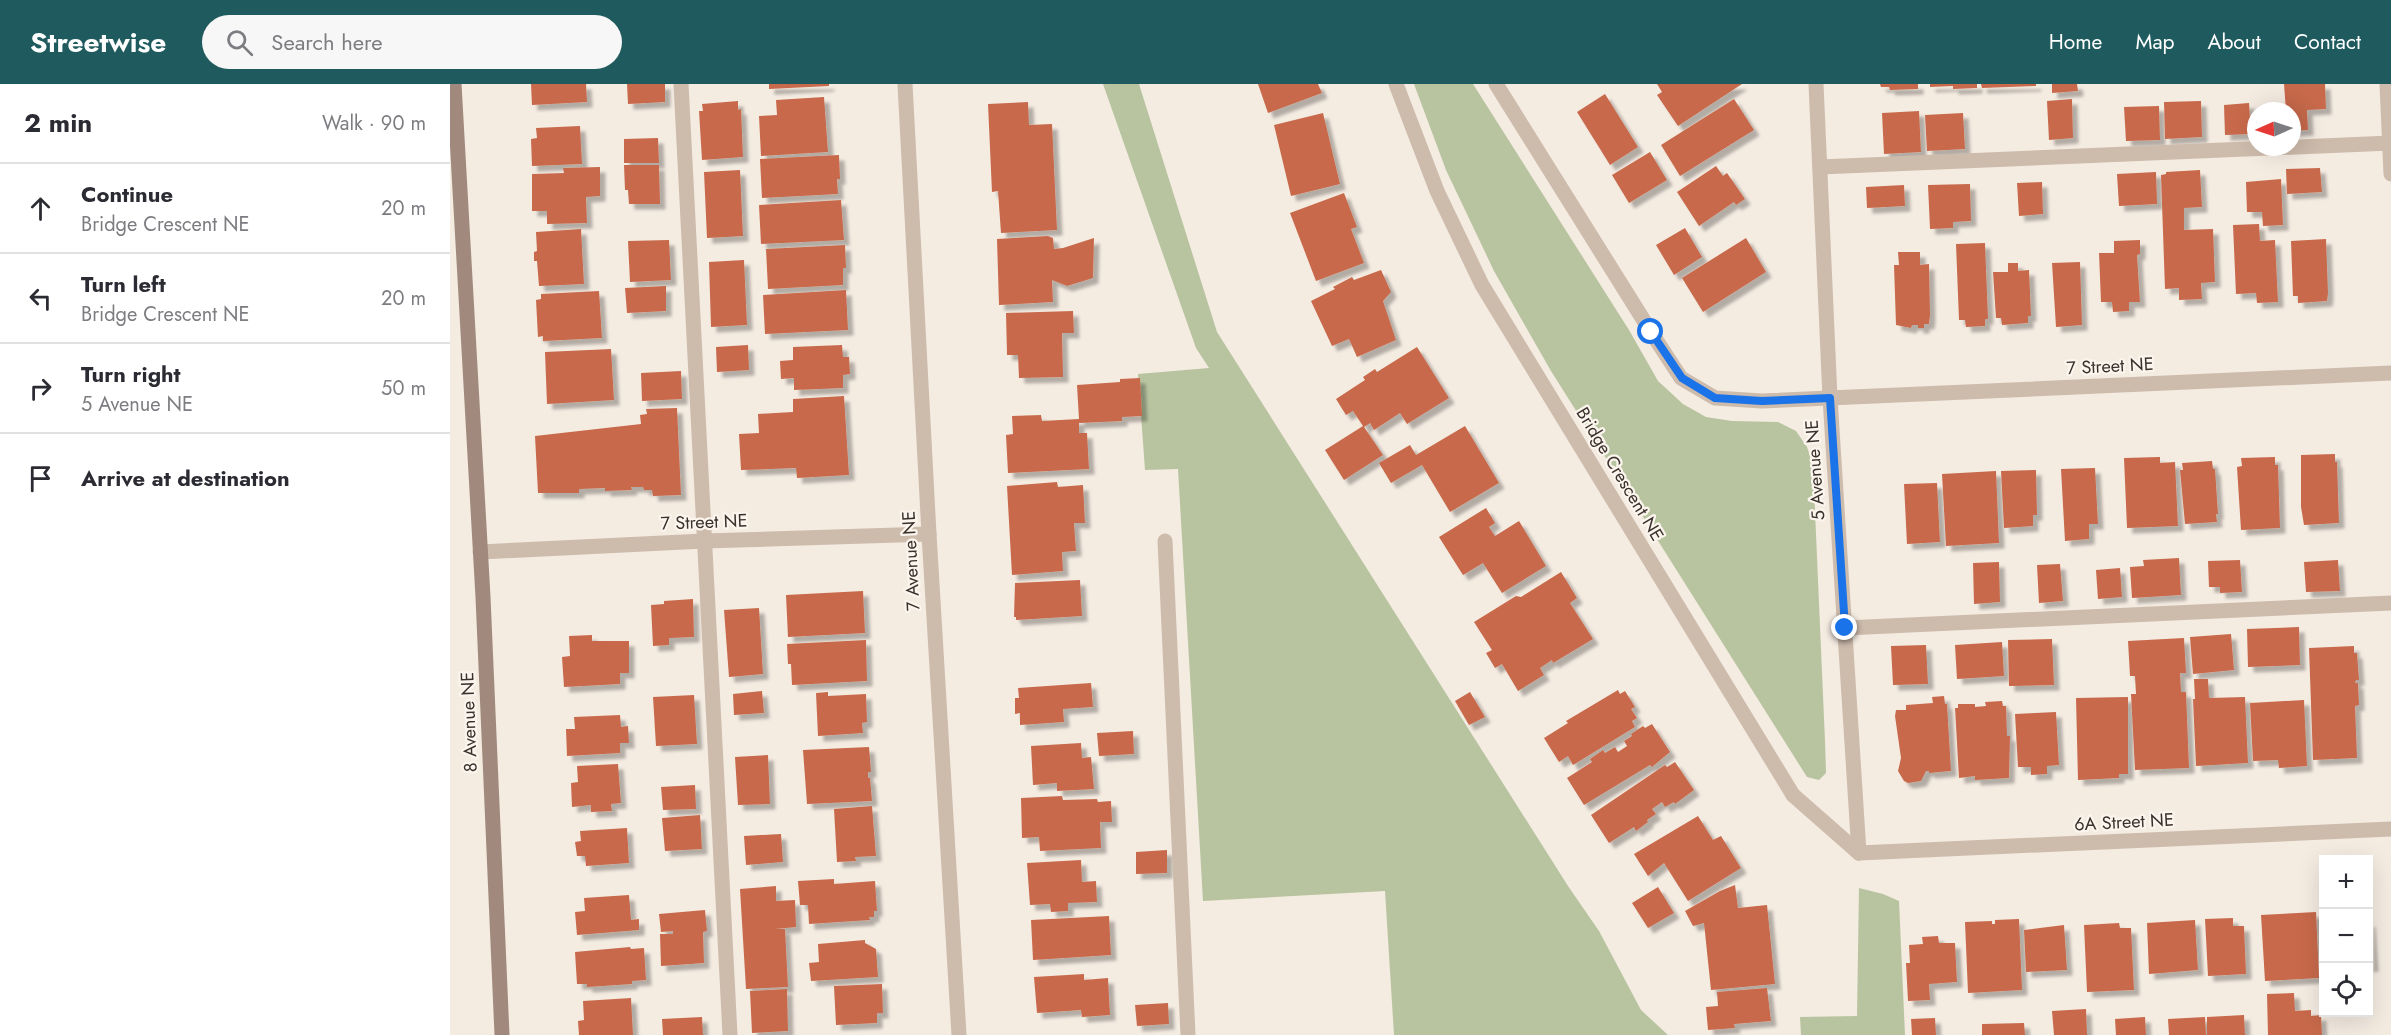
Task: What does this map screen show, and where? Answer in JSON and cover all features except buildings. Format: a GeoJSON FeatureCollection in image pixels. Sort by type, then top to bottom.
{"type":"FeatureCollection","features":[{"type":"Feature","properties":{"kind":"street","name":"8 Avenue NE"},"geometry":{"type":"LineString","coordinates":[[454,84],[480,552],[502,1035]]}},
{"type":"Feature","properties":{"kind":"street"},"geometry":{"type":"LineString","coordinates":[[681,84],[730,1035]]}},
{"type":"Feature","properties":{"kind":"street","name":"7 Avenue NE"},"geometry":{"type":"LineString","coordinates":[[905,84],[928,534],[959,1035]]}},
{"type":"Feature","properties":{"kind":"street","name":"Bridge Crescent NE"},"geometry":{"type":"LineString","coordinates":[[1396,84],[1437,191],[1482,285],[1793,795],[1859,853]]}},
{"type":"Feature","properties":{"kind":"street"},"geometry":{"type":"LineString","coordinates":[[1496,84],[1682,378],[1715,398],[1762,401],[1830,398]]}},
{"type":"Feature","properties":{"kind":"street","name":"5 Avenue NE"},"geometry":{"type":"LineString","coordinates":[[1816,84],[1830,398],[1859,853]]}},
{"type":"Feature","properties":{"kind":"street"},"geometry":{"type":"LineString","coordinates":[[2387,84],[2391,174]]}},
{"type":"Feature","properties":{"kind":"street"},"geometry":{"type":"LineString","coordinates":[[1820,167],[2390,143]]}},
{"type":"Feature","properties":{"kind":"street","name":"7 Street NE"},"geometry":{"type":"LineString","coordinates":[[1830,398],[2391,373]]}},
{"type":"Feature","properties":{"kind":"street","name":"7 Street NE"},"geometry":{"type":"LineString","coordinates":[[480,552],[704,541],[928,534]]}},
{"type":"Feature","properties":{"kind":"street"},"geometry":{"type":"LineString","coordinates":[[1165,541],[1188,1035]]}},
{"type":"Feature","properties":{"kind":"street"},"geometry":{"type":"LineString","coordinates":[[1845,628],[2391,603]]}},
{"type":"Feature","properties":{"kind":"street","name":"6A Street NE"},"geometry":{"type":"LineString","coordinates":[[1859,853],[2391,829]]}},
{"type":"Feature","properties":{"kind":"green space"},"geometry":{"type":"Polygon","coordinates":[[[1103,84],[1139,84],[1217,332],[1568,886],[1599,931],[1641,1010],[1668,1035],[1394,1035],[1385,891],[1203,901],[1178,469],[1145,470],[1138,374],[1209,368],[1196,348],[1103,84]]]}},
{"type":"Feature","properties":{"kind":"green space"},"geometry":{"type":"Polygon","coordinates":[[[1414,84],[1473,84],[1629,330],[1658,381],[1683,404],[1706,417],[1732,421],[1778,422],[1796,431],[1807,447],[1813,465],[1825,741],[1826,773],[1819,780],[1807,777],[1551,371],[1494,271],[1446,170],[1414,84]]]}},
{"type":"Feature","properties":{"kind":"green space"},"geometry":{"type":"Polygon","coordinates":[[[1859,888],[1899,901],[1905,1035],[1801,1035],[1800,1017],[1857,1016],[1859,888]]]}},
{"type":"Feature","properties":{"kind":"route"},"geometry":{"type":"LineString","coordinates":[[1651,332],[1682,378],[1715,398],[1762,401],[1830,398],[1845,628]]}}]}
